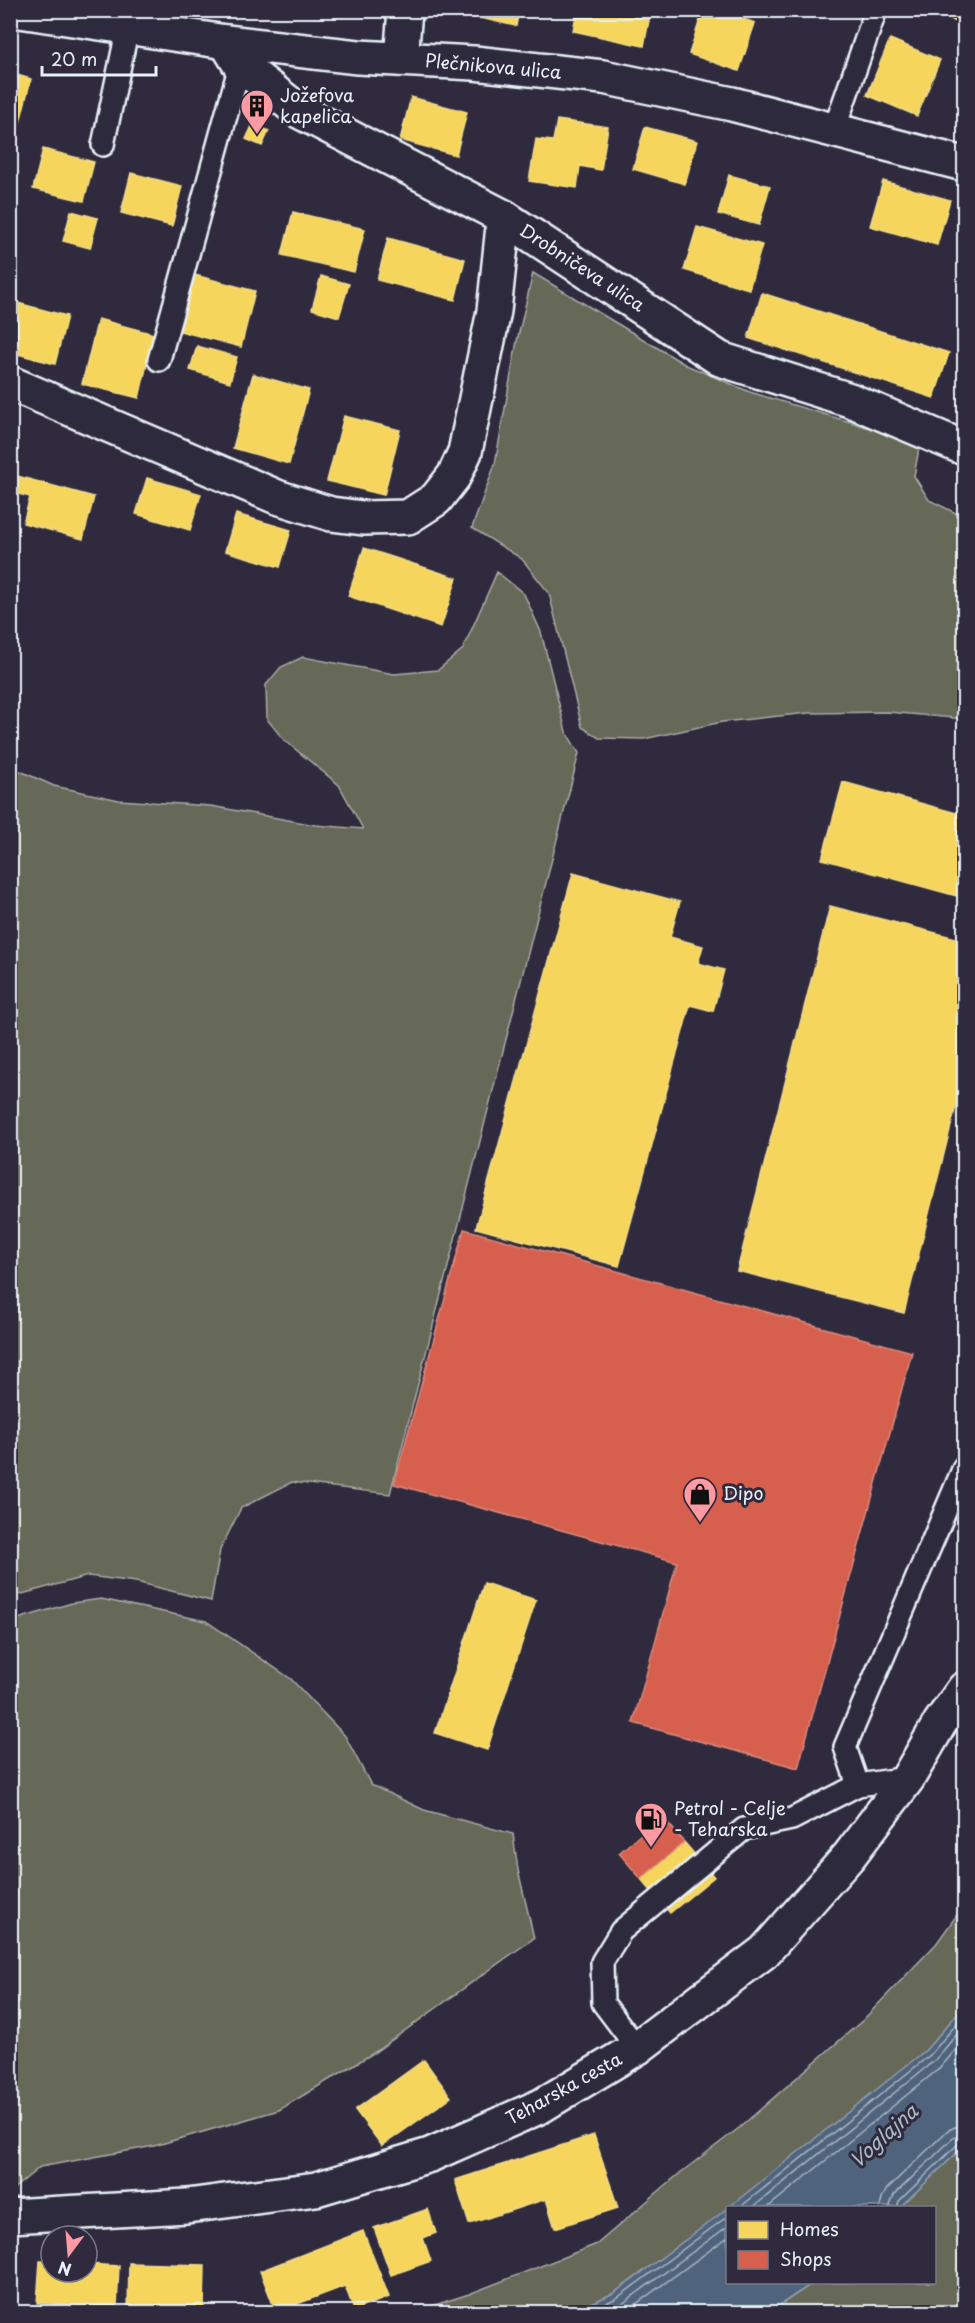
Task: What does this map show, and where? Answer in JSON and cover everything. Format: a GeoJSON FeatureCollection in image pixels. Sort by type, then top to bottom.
{"type":"FeatureCollection","features":[{"type":"Feature","properties":{"kind":"street","name":"Plečnikova ulica"},"geometry":{"type":"LineString","coordinates":[[13,10],[128,27],[163,21],[233,53],[474,63],[603,77],[732,104],[964,164]]}},
{"type":"Feature","properties":{"kind":"street"},"geometry":{"type":"LineString","coordinates":[[400,59],[405,10]]}},
{"type":"Feature","properties":{"kind":"street","name":"Drobničeva ulica"},"geometry":{"type":"LineString","coordinates":[[233,53],[299,111],[504,218],[720,359],[850,400],[964,448]]}},
{"type":"Feature","properties":{"kind":"street"},"geometry":{"type":"LineString","coordinates":[[10,383],[277,497],[331,514],[363,518],[408,516],[436,499],[454,476],[465,452],[494,311],[504,218]]}},
{"type":"Feature","properties":{"kind":"street","name":"Teharska cesta"},"geometry":{"type":"LineString","coordinates":[[10,2216],[187,2206],[316,2189],[430,2155],[541,2106],[637,2048],[764,1952],[849,1856],[908,1778],[940,1723],[964,1689]]}},
{"type":"Feature","properties":{"kind":"lane"},"geometry":{"type":"LineString","coordinates":[[834,130],[876,10]]}},
{"type":"Feature","properties":{"kind":"lane"},"geometry":{"type":"LineString","coordinates":[[103,145],[128,27]]}},
{"type":"Feature","properties":{"kind":"lane"},"geometry":{"type":"LineString","coordinates":[[159,360],[233,53]]}},
{"type":"Feature","properties":{"kind":"lane"},"geometry":{"type":"LineString","coordinates":[[858,1785],[845,1747],[964,1467]]}},
{"type":"Feature","properties":{"kind":"lane"},"geometry":{"type":"LineString","coordinates":[[637,2048],[603,2003],[602,1962],[621,1931],[744,1829],[792,1819],[858,1785],[908,1778]]}},
{"type":"Feature","properties":{"kind":"green space"},"geometry":{"type":"Polygon","coordinates":[[[533,273],[686,365],[750,392],[920,443],[914,476],[929,500],[964,517],[964,719],[888,712],[809,713],[722,722],[644,739],[599,738],[582,727],[549,593],[522,559],[472,528],[495,464],[517,341],[533,273]]]}},
{"type":"Feature","properties":{"kind":"green space"},"geometry":{"type":"Polygon","coordinates":[[[497,572],[524,594],[541,632],[566,732],[579,753],[390,1494],[292,1482],[241,1508],[220,1550],[211,1601],[136,1582],[88,1576],[11,1597],[11,767],[54,786],[119,800],[211,806],[315,825],[363,829],[339,785],[283,739],[267,719],[266,685],[281,667],[303,657],[394,674],[438,670],[463,649],[497,572]]]}},
{"type":"Feature","properties":{"kind":"green space"},"geometry":{"type":"Polygon","coordinates":[[[101,1599],[206,1621],[291,1679],[345,1736],[371,1785],[424,1810],[513,1834],[518,1870],[534,1938],[375,2052],[279,2110],[154,2146],[40,2167],[11,2191],[11,1621],[72,1603],[101,1599]]]}},
{"type":"Feature","properties":{"kind":"green space"},"geometry":{"type":"Polygon","coordinates":[[[964,1905],[964,2006],[926,2050],[763,2183],[732,2206],[726,2206],[726,2210],[614,2293],[572,2312],[413,2312],[469,2294],[597,2244],[680,2173],[739,2128],[863,2020],[936,1944],[964,1905]]]}},
{"type":"Feature","properties":{"kind":"green space"},"geometry":{"type":"Polygon","coordinates":[[[964,2146],[964,2312],[769,2312],[811,2284],[936,2284],[936,2206],[901,2206],[964,2146]]]}},
{"type":"Feature","properties":{"kind":"water","name":"Voglajna"},"geometry":{"type":"Polygon","coordinates":[[[964,2006],[964,2146],[901,2206],[730,2206],[926,2050],[964,2006]]]}},
{"type":"Feature","properties":{"kind":"water"},"geometry":{"type":"Polygon","coordinates":[[[726,2210],[726,2284],[811,2284],[769,2312],[572,2312],[614,2293],[726,2210]]]}},
{"type":"Feature","properties":{"kind":"building: Homes"},"geometry":{"type":"Polygon","coordinates":[[[445,10],[519,10],[516,26],[445,10]]]}},
{"type":"Feature","properties":{"kind":"building: Homes"},"geometry":{"type":"Polygon","coordinates":[[[577,10],[651,10],[644,46],[573,31],[577,10]]]}},
{"type":"Feature","properties":{"kind":"building: Homes"},"geometry":{"type":"Polygon","coordinates":[[[703,10],[718,10],[755,23],[739,71],[689,54],[703,10]]]}},
{"type":"Feature","properties":{"kind":"building: Homes"},"geometry":{"type":"Polygon","coordinates":[[[944,10],[964,10],[961,25],[942,14],[944,10]]]}},
{"type":"Feature","properties":{"kind":"building: Homes"},"geometry":{"type":"Polygon","coordinates":[[[890,39],[940,60],[917,116],[867,95],[890,39]]]}},
{"type":"Feature","properties":{"kind":"building: Homes"},"geometry":{"type":"Polygon","coordinates":[[[10,73],[31,79],[19,126],[10,124],[10,73]]]}},
{"type":"Feature","properties":{"kind":"building: Homes"},"geometry":{"type":"Polygon","coordinates":[[[411,97],[467,112],[456,155],[400,140],[411,97]]]}},
{"type":"Feature","properties":{"kind":"building: Homes"},"geometry":{"type":"Polygon","coordinates":[[[557,120],[608,127],[601,170],[580,166],[577,188],[529,181],[536,139],[553,141],[557,120]]]}},
{"type":"Feature","properties":{"kind":"building: Homes","name":"Jožefova kapelica"},"geometry":{"type":"Polygon","coordinates":[[[253,124],[269,131],[262,146],[246,139],[253,124]]]}},
{"type":"Feature","properties":{"kind":"building: Homes"},"geometry":{"type":"Polygon","coordinates":[[[645,127],[697,141],[685,184],[633,169],[645,127]]]}},
{"type":"Feature","properties":{"kind":"building: Homes"},"geometry":{"type":"Polygon","coordinates":[[[43,149],[94,162],[84,201],[33,189],[43,149]]]}},
{"type":"Feature","properties":{"kind":"building: Homes"},"geometry":{"type":"Polygon","coordinates":[[[131,173],[182,186],[172,226],[121,213],[131,173]]]}},
{"type":"Feature","properties":{"kind":"building: Homes"},"geometry":{"type":"Polygon","coordinates":[[[729,175],[770,186],[759,225],[718,214],[729,175]]]}},
{"type":"Feature","properties":{"kind":"building: Homes"},"geometry":{"type":"Polygon","coordinates":[[[883,181],[950,200],[937,245],[870,226],[883,181]]]}},
{"type":"Feature","properties":{"kind":"building: Homes"},"geometry":{"type":"Polygon","coordinates":[[[71,211],[98,218],[90,248],[63,241],[71,211]]]}},
{"type":"Feature","properties":{"kind":"building: Homes"},"geometry":{"type":"Polygon","coordinates":[[[293,212],[365,229],[354,272],[282,255],[293,212]]]}},
{"type":"Feature","properties":{"kind":"building: Homes"},"geometry":{"type":"Polygon","coordinates":[[[697,227],[762,245],[749,289],[684,270],[697,227]]]}},
{"type":"Feature","properties":{"kind":"building: Homes"},"geometry":{"type":"Polygon","coordinates":[[[388,238],[465,259],[455,300],[377,280],[388,238]]]}},
{"type":"Feature","properties":{"kind":"building: Homes"},"geometry":{"type":"Polygon","coordinates":[[[191,274],[255,291],[241,347],[176,330],[191,274]]]}},
{"type":"Feature","properties":{"kind":"building: Homes"},"geometry":{"type":"Polygon","coordinates":[[[321,276],[349,284],[339,317],[312,309],[321,276]]]}},
{"type":"Feature","properties":{"kind":"building: Homes"},"geometry":{"type":"Polygon","coordinates":[[[762,293],[949,353],[934,398],[748,338],[762,293]]]}},
{"type":"Feature","properties":{"kind":"building: Homes"},"geometry":{"type":"Polygon","coordinates":[[[10,301],[67,316],[55,364],[10,352],[10,301]]]}},
{"type":"Feature","properties":{"kind":"building: Homes"},"geometry":{"type":"Polygon","coordinates":[[[98,319],[154,334],[139,398],[82,384],[98,319]]]}},
{"type":"Feature","properties":{"kind":"building: Homes"},"geometry":{"type":"Polygon","coordinates":[[[197,346],[237,357],[230,382],[190,370],[197,346]]]}},
{"type":"Feature","properties":{"kind":"building: Homes"},"geometry":{"type":"Polygon","coordinates":[[[253,374],[309,390],[289,464],[233,448],[253,374]]]}},
{"type":"Feature","properties":{"kind":"building: Homes"},"geometry":{"type":"Polygon","coordinates":[[[344,416],[400,430],[384,495],[327,481],[344,416]]]}},
{"type":"Feature","properties":{"kind":"building: Homes"},"geometry":{"type":"Polygon","coordinates":[[[10,474],[94,497],[83,539],[23,523],[30,497],[10,492],[10,474]]]}},
{"type":"Feature","properties":{"kind":"building: Homes"},"geometry":{"type":"Polygon","coordinates":[[[147,478],[201,494],[190,530],[136,514],[147,478]]]}},
{"type":"Feature","properties":{"kind":"building: Homes"},"geometry":{"type":"Polygon","coordinates":[[[236,514],[291,530],[280,567],[225,551],[236,514]]]}},
{"type":"Feature","properties":{"kind":"building: Homes"},"geometry":{"type":"Polygon","coordinates":[[[364,548],[457,578],[441,627],[348,596],[364,548]]]}},
{"type":"Feature","properties":{"kind":"building: Homes"},"geometry":{"type":"Polygon","coordinates":[[[843,782],[964,815],[964,898],[822,859],[843,782]]]}},
{"type":"Feature","properties":{"kind":"building: Homes"},"geometry":{"type":"Polygon","coordinates":[[[573,873],[680,902],[670,937],[703,946],[698,963],[724,970],[713,1011],[690,1005],[619,1266],[476,1228],[573,873]]]}},
{"type":"Feature","properties":{"kind":"building: Homes"},"geometry":{"type":"Polygon","coordinates":[[[830,906],[964,940],[964,1074],[904,1313],[737,1271],[830,906]]]}},
{"type":"Feature","properties":{"kind":"building: Homes"},"geometry":{"type":"Polygon","coordinates":[[[484,1583],[536,1600],[487,1750],[435,1733],[484,1583]]]}},
{"type":"Feature","properties":{"kind":"building: Homes"},"geometry":{"type":"Polygon","coordinates":[[[684,1842],[714,1877],[670,1913],[641,1879],[684,1842]]]}},
{"type":"Feature","properties":{"kind":"building: Homes"},"geometry":{"type":"Polygon","coordinates":[[[424,2060],[451,2097],[382,2146],[355,2110],[424,2060]]]}},
{"type":"Feature","properties":{"kind":"building: Homes"},"geometry":{"type":"Polygon","coordinates":[[[594,2135],[618,2208],[555,2228],[546,2199],[469,2224],[455,2180],[594,2135]]]}},
{"type":"Feature","properties":{"kind":"building: Homes"},"geometry":{"type":"Polygon","coordinates":[[[428,2209],[436,2233],[423,2238],[431,2261],[391,2275],[374,2228],[428,2209]]]}},
{"type":"Feature","properties":{"kind":"building: Homes"},"geometry":{"type":"Polygon","coordinates":[[[363,2231],[389,2297],[354,2310],[345,2286],[276,2312],[260,2271],[363,2231]]]}},
{"type":"Feature","properties":{"kind":"building: Homes"},"geometry":{"type":"Polygon","coordinates":[[[10,2260],[17,2261],[13,2302],[10,2302],[10,2260]]]}},
{"type":"Feature","properties":{"kind":"building: Homes"},"geometry":{"type":"Polygon","coordinates":[[[129,2263],[205,2265],[204,2310],[128,2308],[129,2263]]]}},
{"type":"Feature","properties":{"kind":"building: Homes"},"geometry":{"type":"Polygon","coordinates":[[[99,2265],[119,2266],[117,2307],[37,2303],[39,2275],[39,2284],[99,2284],[99,2265]]]}},
{"type":"Feature","properties":{"kind":"building: Shops","name":"Dipo"},"geometry":{"type":"Polygon","coordinates":[[[464,1229],[912,1352],[798,1768],[633,1723],[677,1562],[394,1484],[464,1229]]]}},
{"type":"Feature","properties":{"kind":"building: Shops","name":"Petrol - Celje - Teharska"},"geometry":{"type":"Polygon","coordinates":[[[662,1816],[684,1842],[641,1879],[619,1853],[662,1816]]]}},
{"type":"Feature","properties":{"kind":"place","name":"Jožefova kapelica"},"geometry":{"type":"Point","coordinates":[257,135]}},
{"type":"Feature","properties":{"kind":"place","name":"Dipo"},"geometry":{"type":"Point","coordinates":[700,1523]}},
{"type":"Feature","properties":{"kind":"place","name":"Petrol - Celje - Teharska"},"geometry":{"type":"Point","coordinates":[651,1848]}}]}
